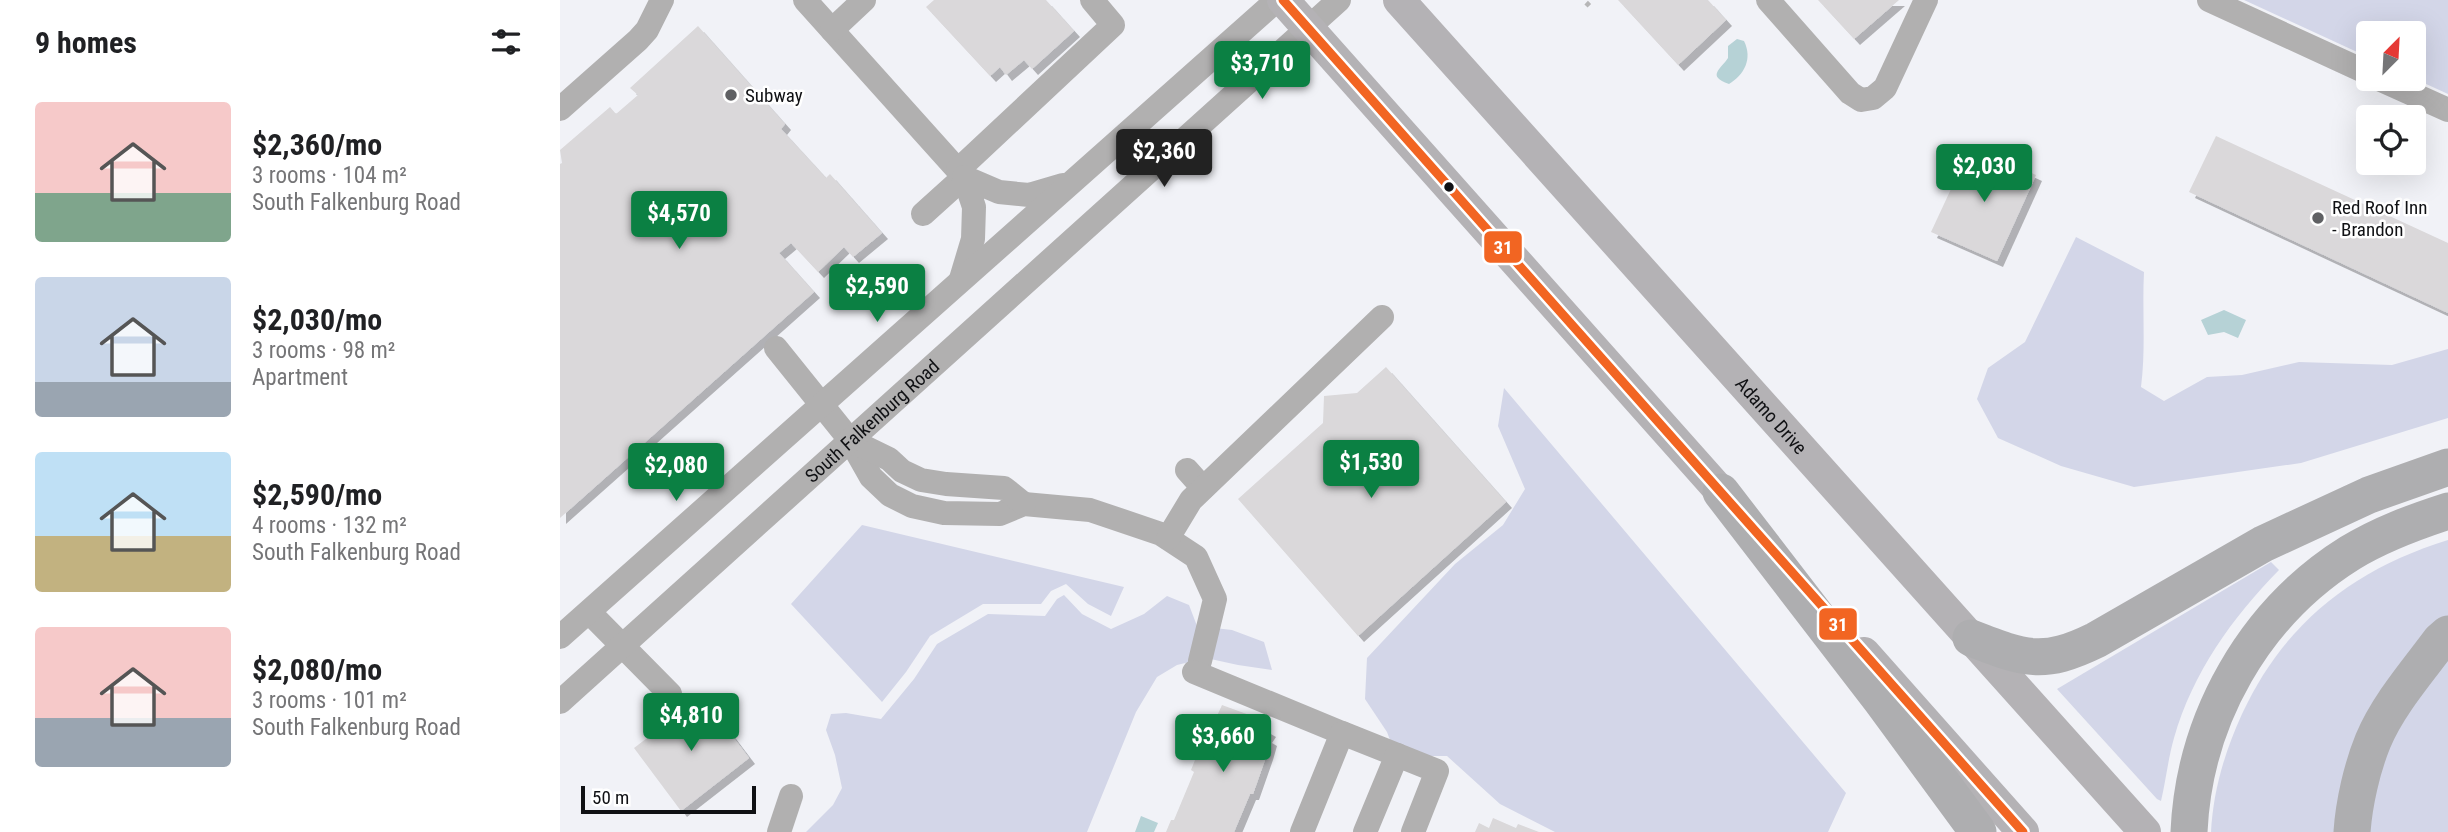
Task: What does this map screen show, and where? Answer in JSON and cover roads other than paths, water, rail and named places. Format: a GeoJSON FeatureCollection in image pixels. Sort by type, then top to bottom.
{"type":"FeatureCollection","features":[{"type":"Feature","properties":{"kind":"highway"},"geometry":{"type":"LineString","coordinates":[[1971,638],[2001,650],[2025,655],[2046,658],[2068,654],[2263,544],[2369,495],[2448,467]]}},
{"type":"Feature","properties":{"kind":"highway"},"geometry":{"type":"LineString","coordinates":[[1721,492],[1881,700],[1978,832]]}},
{"type":"Feature","properties":{"kind":"highway"},"geometry":{"type":"LineString","coordinates":[[2189,832],[2190,808],[2198,763],[2208,729],[2240,664],[2273,618],[2320,574],[2351,552],[2382,535],[2448,511]]}},
{"type":"Feature","properties":{"kind":"highway"},"geometry":{"type":"LineString","coordinates":[[2352,832],[2373,740],[2394,704],[2448,634]]}},
{"type":"Feature","properties":{"kind":"main road"},"geometry":{"type":"LineString","coordinates":[[1283,0],[2023,832]]}},
{"type":"Feature","properties":{"kind":"main road","name":"Adamo Drive"},"geometry":{"type":"LineString","coordinates":[[1399,0],[2145,832]]}},
{"type":"Feature","properties":{"kind":"street"},"geometry":{"type":"LineString","coordinates":[[560,109],[638,40],[647,30],[662,0]]}},
{"type":"Feature","properties":{"kind":"street"},"geometry":{"type":"LineString","coordinates":[[805,0],[961,174],[974,207],[973,239],[961,279]]}},
{"type":"Feature","properties":{"kind":"street"},"geometry":{"type":"LineString","coordinates":[[832,30],[864,0]]}},
{"type":"Feature","properties":{"kind":"street"},"geometry":{"type":"LineString","coordinates":[[923,214],[1113,25],[1092,0]]}},
{"type":"Feature","properties":{"kind":"street"},"geometry":{"type":"LineString","coordinates":[[560,637],[1277,0]]}},
{"type":"Feature","properties":{"kind":"street","name":"South Falkenburg Road"},"geometry":{"type":"LineString","coordinates":[[560,702],[1339,0]]}},
{"type":"Feature","properties":{"kind":"street"},"geometry":{"type":"LineString","coordinates":[[1768,0],[1850,93],[1861,100],[1873,98],[1885,88],[1926,0]]}},
{"type":"Feature","properties":{"kind":"street"},"geometry":{"type":"LineString","coordinates":[[2209,0],[2356,68]]}},
{"type":"Feature","properties":{"kind":"street"},"geometry":{"type":"LineString","coordinates":[[2406,91],[2448,110]]}},
{"type":"Feature","properties":{"kind":"street"},"geometry":{"type":"LineString","coordinates":[[961,174],[999,192],[1029,195],[1069,184]]}},
{"type":"Feature","properties":{"kind":"street"},"geometry":{"type":"LineString","coordinates":[[1168,538],[1191,500],[1298,381],[1382,317]]}},
{"type":"Feature","properties":{"kind":"street"},"geometry":{"type":"LineString","coordinates":[[776,348],[850,440],[871,477],[890,495],[912,506],[944,513],[1000,514],[1024,504],[1090,510],[1161,534],[1196,557],[1214,599],[1197,667],[1342,733],[1437,771],[1413,832]]}},
{"type":"Feature","properties":{"kind":"street"},"geometry":{"type":"LineString","coordinates":[[1187,470],[1203,488]]}},
{"type":"Feature","properties":{"kind":"street"},"geometry":{"type":"LineString","coordinates":[[589,612],[670,694]]}},
{"type":"Feature","properties":{"kind":"street"},"geometry":{"type":"LineString","coordinates":[[1302,832],[1342,733]]}},
{"type":"Feature","properties":{"kind":"street"},"geometry":{"type":"LineString","coordinates":[[1365,832],[1397,755]]}},
{"type":"Feature","properties":{"kind":"street"},"geometry":{"type":"LineString","coordinates":[[779,832],[791,796]]}},
{"type":"Feature","properties":{"kind":"place","name":"Subway"},"geometry":{"type":"Point","coordinates":[731,95]}},
{"type":"Feature","properties":{"kind":"place","name":"Red Roof Inn - Brandon"},"geometry":{"type":"Point","coordinates":[2318,218]}}]}
